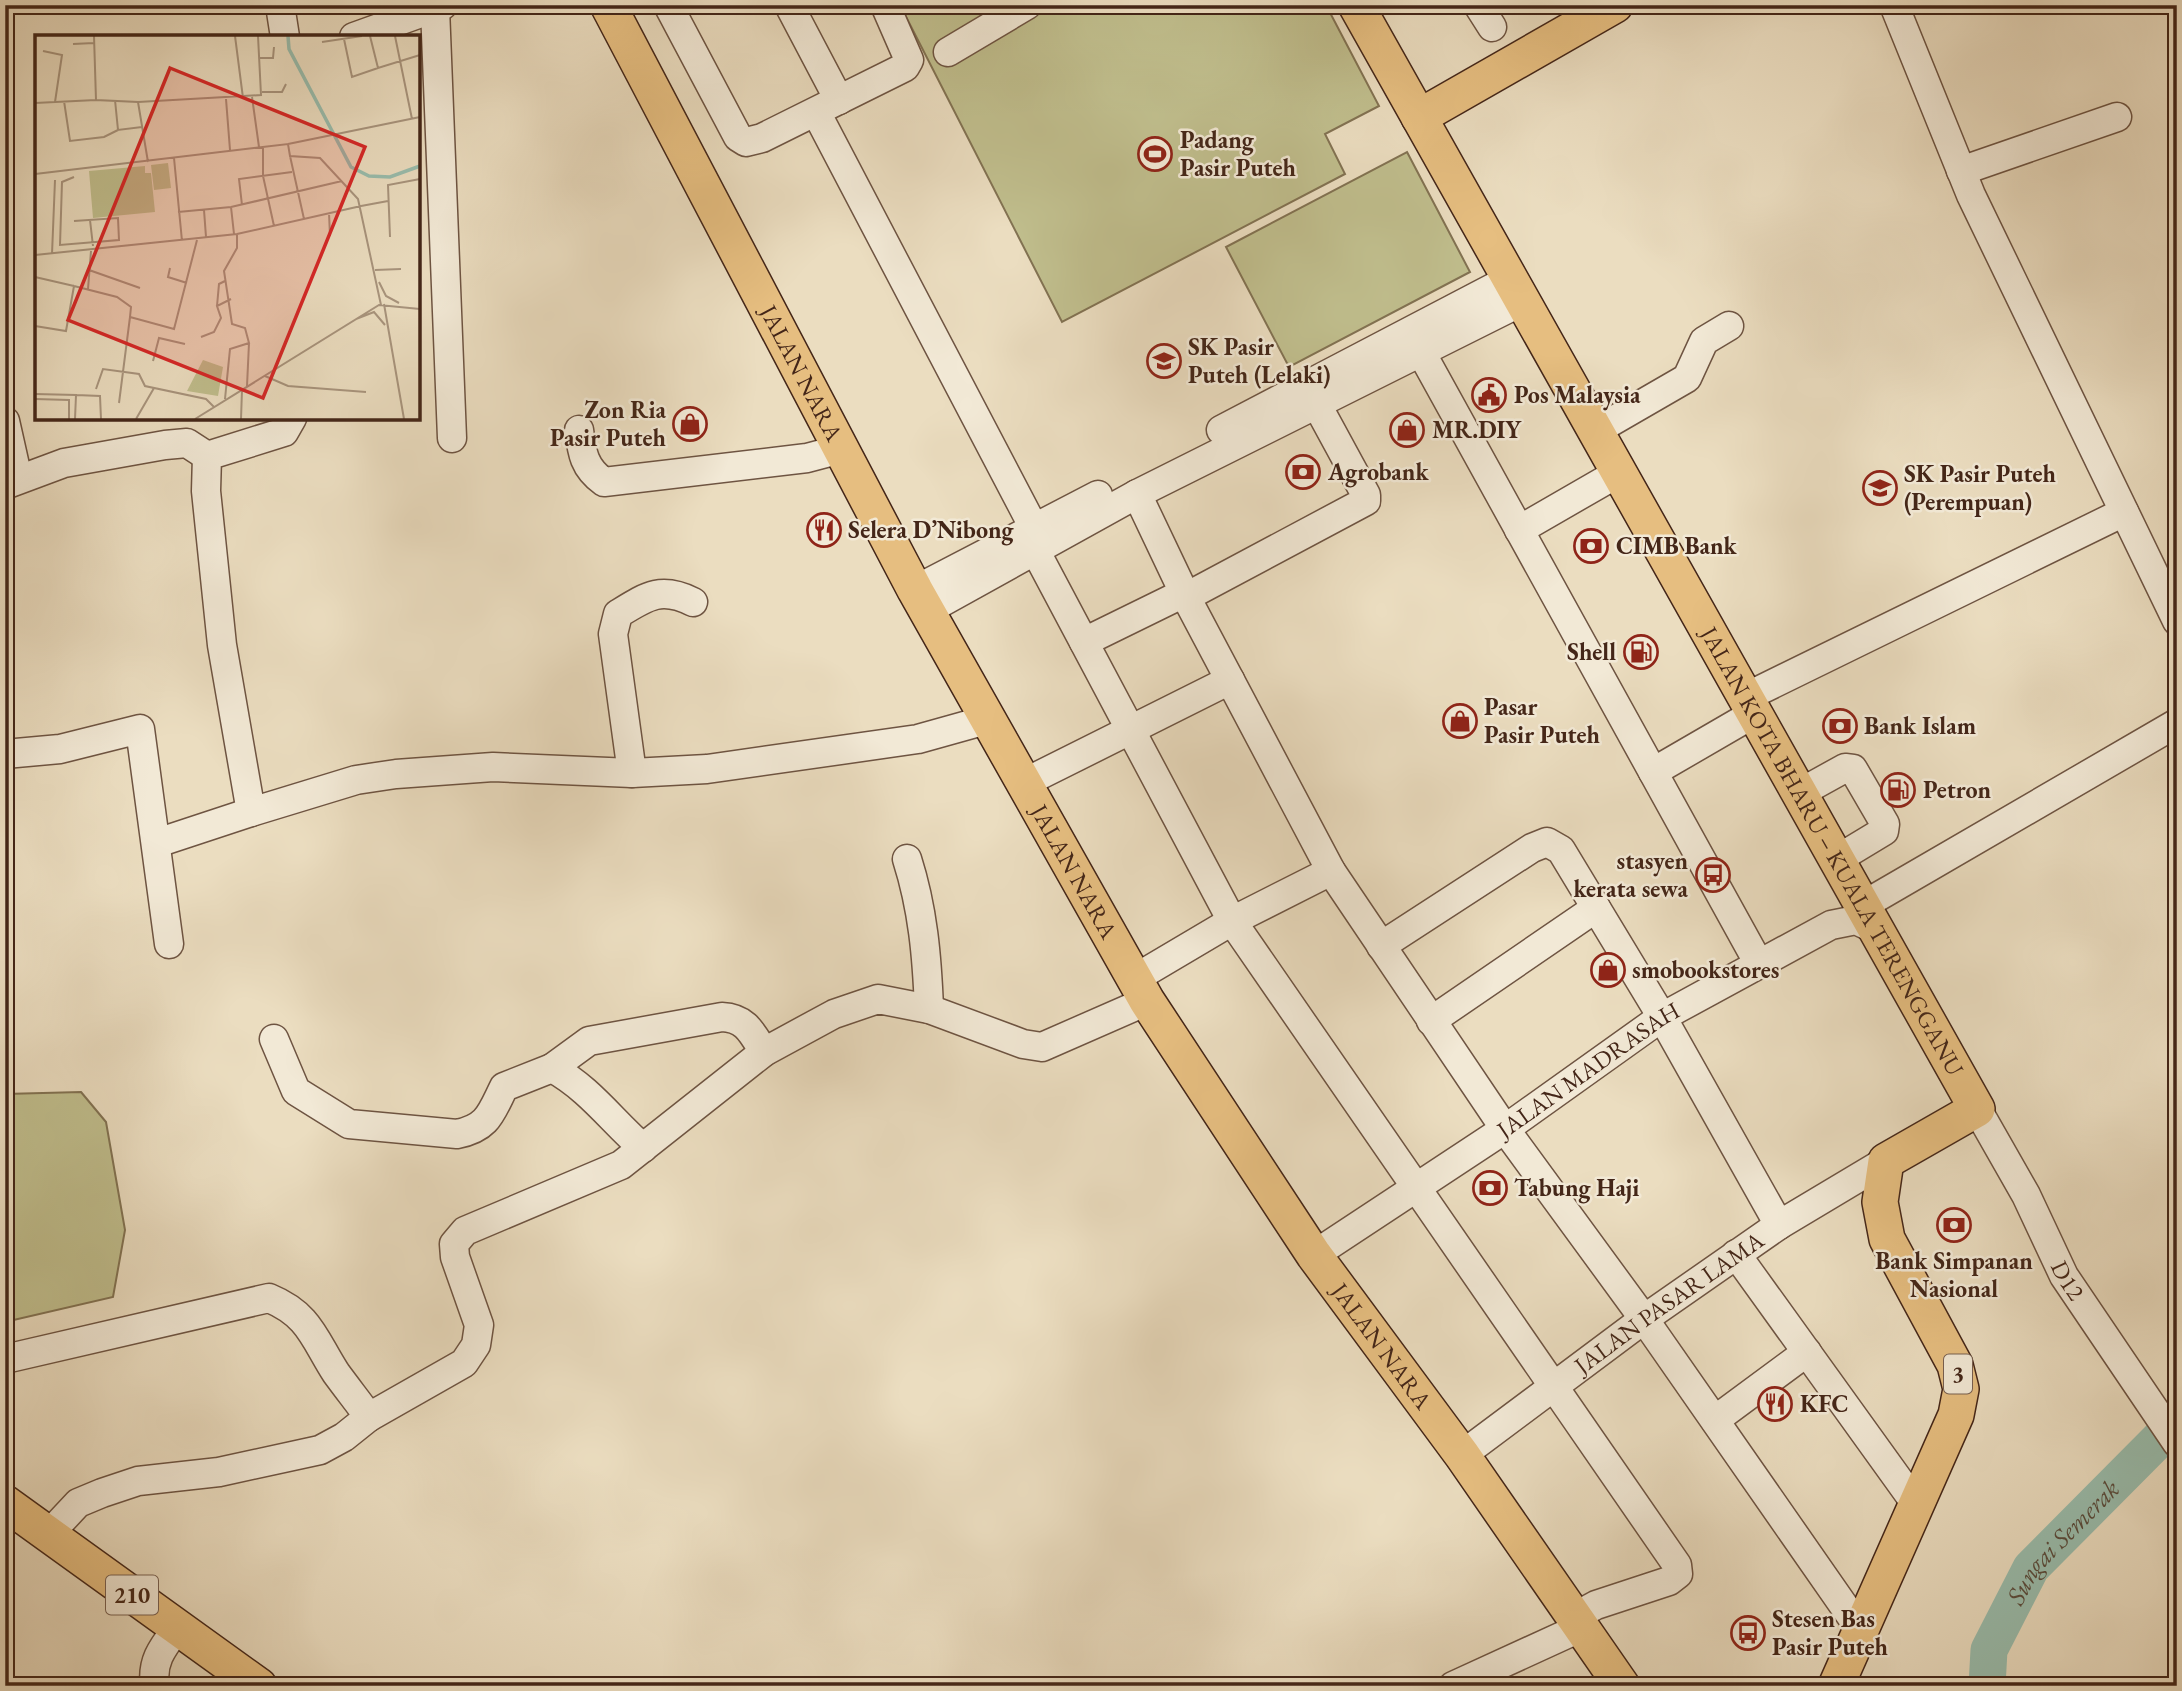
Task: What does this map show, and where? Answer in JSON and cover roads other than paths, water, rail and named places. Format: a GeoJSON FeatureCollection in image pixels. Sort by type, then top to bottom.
{"type":"FeatureCollection","features":[{"type":"Feature","properties":{"kind":"main road","name":"JALAN NARA"},"geometry":{"type":"LineString","coordinates":[[608,5],[921,600],[1022,784],[1141,990],[1314,1255],[1462,1455],[1622,1686]]}},
{"type":"Feature","properties":{"kind":"main road","name":"JALAN KOTA BHARU – KUALA TERENGGANU"},"geometry":{"type":"LineString","coordinates":[[1356,5],[1977,1109]]}},
{"type":"Feature","properties":{"kind":"main road"},"geometry":{"type":"LineString","coordinates":[[1419,117],[1615,5]]}},
{"type":"Feature","properties":{"kind":"main road"},"geometry":{"type":"LineString","coordinates":[[1886,1161],[1977,1109]]}},
{"type":"Feature","properties":{"kind":"main road","name":"3"},"geometry":{"type":"LineString","coordinates":[[1836,1686],[1956,1415],[1961,1389],[1955,1365],[1887,1239],[1880,1202],[1886,1161]]}},
{"type":"Feature","properties":{"kind":"main road","name":"210"},"geometry":{"type":"LineString","coordinates":[[5,1503],[258,1686]]}},
{"type":"Feature","properties":{"kind":"street"},"geometry":{"type":"LineString","coordinates":[[280,5],[285,35]]}},
{"type":"Feature","properties":{"kind":"street"},"geometry":{"type":"LineString","coordinates":[[668,5],[738,137],[746,142],[762,138],[905,67],[909,60],[884,5]]}},
{"type":"Feature","properties":{"kind":"street"},"geometry":{"type":"LineString","coordinates":[[789,5],[828,106],[1084,642],[1232,921],[1677,1565],[1678,1574],[1669,1581],[1596,1605],[1578,1622],[1453,1686]]}},
{"type":"Feature","properties":{"kind":"street"},"geometry":{"type":"LineString","coordinates":[[948,51],[1027,5]]}},
{"type":"Feature","properties":{"kind":"street"},"geometry":{"type":"LineString","coordinates":[[1894,5],[1961,170],[2047,357],[2177,621]]}},
{"type":"Feature","properties":{"kind":"street"},"geometry":{"type":"LineString","coordinates":[[360,35],[439,7],[452,438]]}},
{"type":"Feature","properties":{"kind":"street"},"geometry":{"type":"LineString","coordinates":[[1961,170],[2117,117]]}},
{"type":"Feature","properties":{"kind":"street"},"geometry":{"type":"LineString","coordinates":[[1035,539],[1137,495],[1421,352],[1516,290]]}},
{"type":"Feature","properties":{"kind":"street"},"geometry":{"type":"LineString","coordinates":[[921,600],[1516,290]]}},
{"type":"Feature","properties":{"kind":"street"},"geometry":{"type":"LineString","coordinates":[[1597,430],[1688,378],[1704,341],[1729,326]]}},
{"type":"Feature","properties":{"kind":"street"},"geometry":{"type":"LineString","coordinates":[[1421,352],[1759,964]]}},
{"type":"Feature","properties":{"kind":"street"},"geometry":{"type":"LineString","coordinates":[[1084,642],[1185,595],[1366,501],[1366,495],[1316,403]]}},
{"type":"Feature","properties":{"kind":"street"},"geometry":{"type":"LineString","coordinates":[[207,456],[284,432],[291,420]]}},
{"type":"Feature","properties":{"kind":"street"},"geometry":{"type":"LineString","coordinates":[[5,421],[12,482],[76,460],[164,445],[187,443],[207,456]]}},
{"type":"Feature","properties":{"kind":"street"},"geometry":{"type":"LineString","coordinates":[[579,430],[583,461],[593,475],[604,482],[807,458],[841,449]]}},
{"type":"Feature","properties":{"kind":"street"},"geometry":{"type":"LineString","coordinates":[[207,456],[206,491],[222,645],[251,812]]}},
{"type":"Feature","properties":{"kind":"street"},"geometry":{"type":"LineString","coordinates":[[1519,530],[1618,472]]}},
{"type":"Feature","properties":{"kind":"street"},"geometry":{"type":"LineString","coordinates":[[1137,495],[1185,595],[1331,872],[1505,1129],[1644,1319],[1860,1629]]}},
{"type":"Feature","properties":{"kind":"street"},"geometry":{"type":"LineString","coordinates":[[1653,772],[1749,706],[2124,512]]}},
{"type":"Feature","properties":{"kind":"street"},"geometry":{"type":"LineString","coordinates":[[632,774],[613,634],[618,614],[642,598],[673,592],[693,603]]}},
{"type":"Feature","properties":{"kind":"street"},"geometry":{"type":"LineString","coordinates":[[1022,784],[1230,680]]}},
{"type":"Feature","properties":{"kind":"street"},"geometry":{"type":"LineString","coordinates":[[157,843],[356,780],[396,774],[493,767],[632,774],[707,769],[918,739],[986,720]]}},
{"type":"Feature","properties":{"kind":"street"},"geometry":{"type":"LineString","coordinates":[[1869,917],[2177,723]]}},
{"type":"Feature","properties":{"kind":"street"},"geometry":{"type":"LineString","coordinates":[[5,754],[60,749],[140,729],[169,944]]}},
{"type":"Feature","properties":{"kind":"street"},"geometry":{"type":"LineString","coordinates":[[1798,794],[1844,768],[1853,769],[1885,824],[1884,831],[1836,860]]}},
{"type":"Feature","properties":{"kind":"street"},"geometry":{"type":"LineString","coordinates":[[1381,946],[1532,848],[1547,842],[1561,850],[1662,1017],[1779,1225]]}},
{"type":"Feature","properties":{"kind":"street"},"geometry":{"type":"LineString","coordinates":[[907,859],[920,900],[926,937],[929,1009]]}},
{"type":"Feature","properties":{"kind":"street"},"geometry":{"type":"LineString","coordinates":[[48,1535],[78,1503],[138,1481],[219,1472],[320,1450],[344,1437],[369,1417],[464,1363],[476,1345],[479,1325],[454,1257],[454,1244],[465,1231],[600,1176],[643,1148],[764,1052],[834,1014],[878,999],[929,1009],[1023,1044],[1042,1047],[1141,990],[1232,921],[1331,872]]}},
{"type":"Feature","properties":{"kind":"street"},"geometry":{"type":"LineString","coordinates":[[1431,1021],[1596,908]]}},
{"type":"Feature","properties":{"kind":"street","name":"JALAN MADRASAH"},"geometry":{"type":"LineString","coordinates":[[1314,1255],[1505,1129],[1662,1017],[1844,920],[1869,917]]}},
{"type":"Feature","properties":{"kind":"street"},"geometry":{"type":"LineString","coordinates":[[274,1039],[296,1091],[349,1124],[457,1133],[468,1132],[489,1119],[503,1087],[552,1068],[589,1041],[722,1017],[737,1018],[747,1025],[764,1052]]}},
{"type":"Feature","properties":{"kind":"street"},"geometry":{"type":"LineString","coordinates":[[552,1068],[592,1094],[610,1119],[643,1148]]}},
{"type":"Feature","properties":{"kind":"street","name":"D12"},"geometry":{"type":"LineString","coordinates":[[1977,1109],[2026,1195],[2064,1276],[2177,1443]]}},
{"type":"Feature","properties":{"kind":"street","name":"JALAN PASAR LAMA"},"geometry":{"type":"LineString","coordinates":[[1462,1455],[1736,1254],[1886,1161]]}},
{"type":"Feature","properties":{"kind":"street"},"geometry":{"type":"LineString","coordinates":[[1736,1254],[1916,1504]]}},
{"type":"Feature","properties":{"kind":"street"},"geometry":{"type":"LineString","coordinates":[[5,1359],[270,1298],[291,1307],[308,1324],[336,1372],[369,1417]]}},
{"type":"Feature","properties":{"kind":"street"},"geometry":{"type":"LineString","coordinates":[[1715,1420],[1807,1352]]}},
{"type":"Feature","properties":{"kind":"street"},"geometry":{"type":"LineString","coordinates":[[155,1686],[153,1671],[159,1651],[178,1627]]}},
{"type":"Feature","properties":{"kind":"waterway","name":"Sungai Semerak"},"geometry":{"type":"LineString","coordinates":[[1987,1686],[1989,1650],[2031,1568],[2177,1421]]}},
{"type":"Feature","properties":{"kind":"place","name":"Padang Pasir Puteh"},"geometry":{"type":"Point","coordinates":[1155,154]}},
{"type":"Feature","properties":{"kind":"place","name":"SK Pasir Puteh (Lelaki)"},"geometry":{"type":"Point","coordinates":[1164,361]}},
{"type":"Feature","properties":{"kind":"place","name":"Pos Malaysia"},"geometry":{"type":"Point","coordinates":[1489,395]}},
{"type":"Feature","properties":{"kind":"place","name":"Zon Ria Pasir Puteh"},"geometry":{"type":"Point","coordinates":[690,424]}},
{"type":"Feature","properties":{"kind":"place","name":"MR.DIY"},"geometry":{"type":"Point","coordinates":[1407,430]}},
{"type":"Feature","properties":{"kind":"place","name":"Agrobank"},"geometry":{"type":"Point","coordinates":[1303,472]}},
{"type":"Feature","properties":{"kind":"place","name":"SK Pasir Puteh (Perempuan)"},"geometry":{"type":"Point","coordinates":[1880,488]}},
{"type":"Feature","properties":{"kind":"place","name":"Selera D’Nibong"},"geometry":{"type":"Point","coordinates":[824,530]}},
{"type":"Feature","properties":{"kind":"place","name":"CIMB Bank"},"geometry":{"type":"Point","coordinates":[1591,546]}},
{"type":"Feature","properties":{"kind":"place","name":"Shell"},"geometry":{"type":"Point","coordinates":[1641,652]}},
{"type":"Feature","properties":{"kind":"place","name":"Pasar Pasir Puteh"},"geometry":{"type":"Point","coordinates":[1460,721]}},
{"type":"Feature","properties":{"kind":"place","name":"Bank Islam"},"geometry":{"type":"Point","coordinates":[1840,726]}},
{"type":"Feature","properties":{"kind":"place","name":"Petron"},"geometry":{"type":"Point","coordinates":[1898,790]}},
{"type":"Feature","properties":{"kind":"place","name":"stasyen kerata sewa"},"geometry":{"type":"Point","coordinates":[1713,875]}},
{"type":"Feature","properties":{"kind":"place","name":"smobookstores"},"geometry":{"type":"Point","coordinates":[1608,970]}},
{"type":"Feature","properties":{"kind":"place","name":"Tabung Haji"},"geometry":{"type":"Point","coordinates":[1490,1188]}},
{"type":"Feature","properties":{"kind":"place","name":"Bank Simpanan Nasional"},"geometry":{"type":"Point","coordinates":[1954,1225]}},
{"type":"Feature","properties":{"kind":"place","name":"KFC"},"geometry":{"type":"Point","coordinates":[1775,1404]}},
{"type":"Feature","properties":{"kind":"place","name":"Stesen Bas Pasir Puteh"},"geometry":{"type":"Point","coordinates":[1748,1633]}}]}
